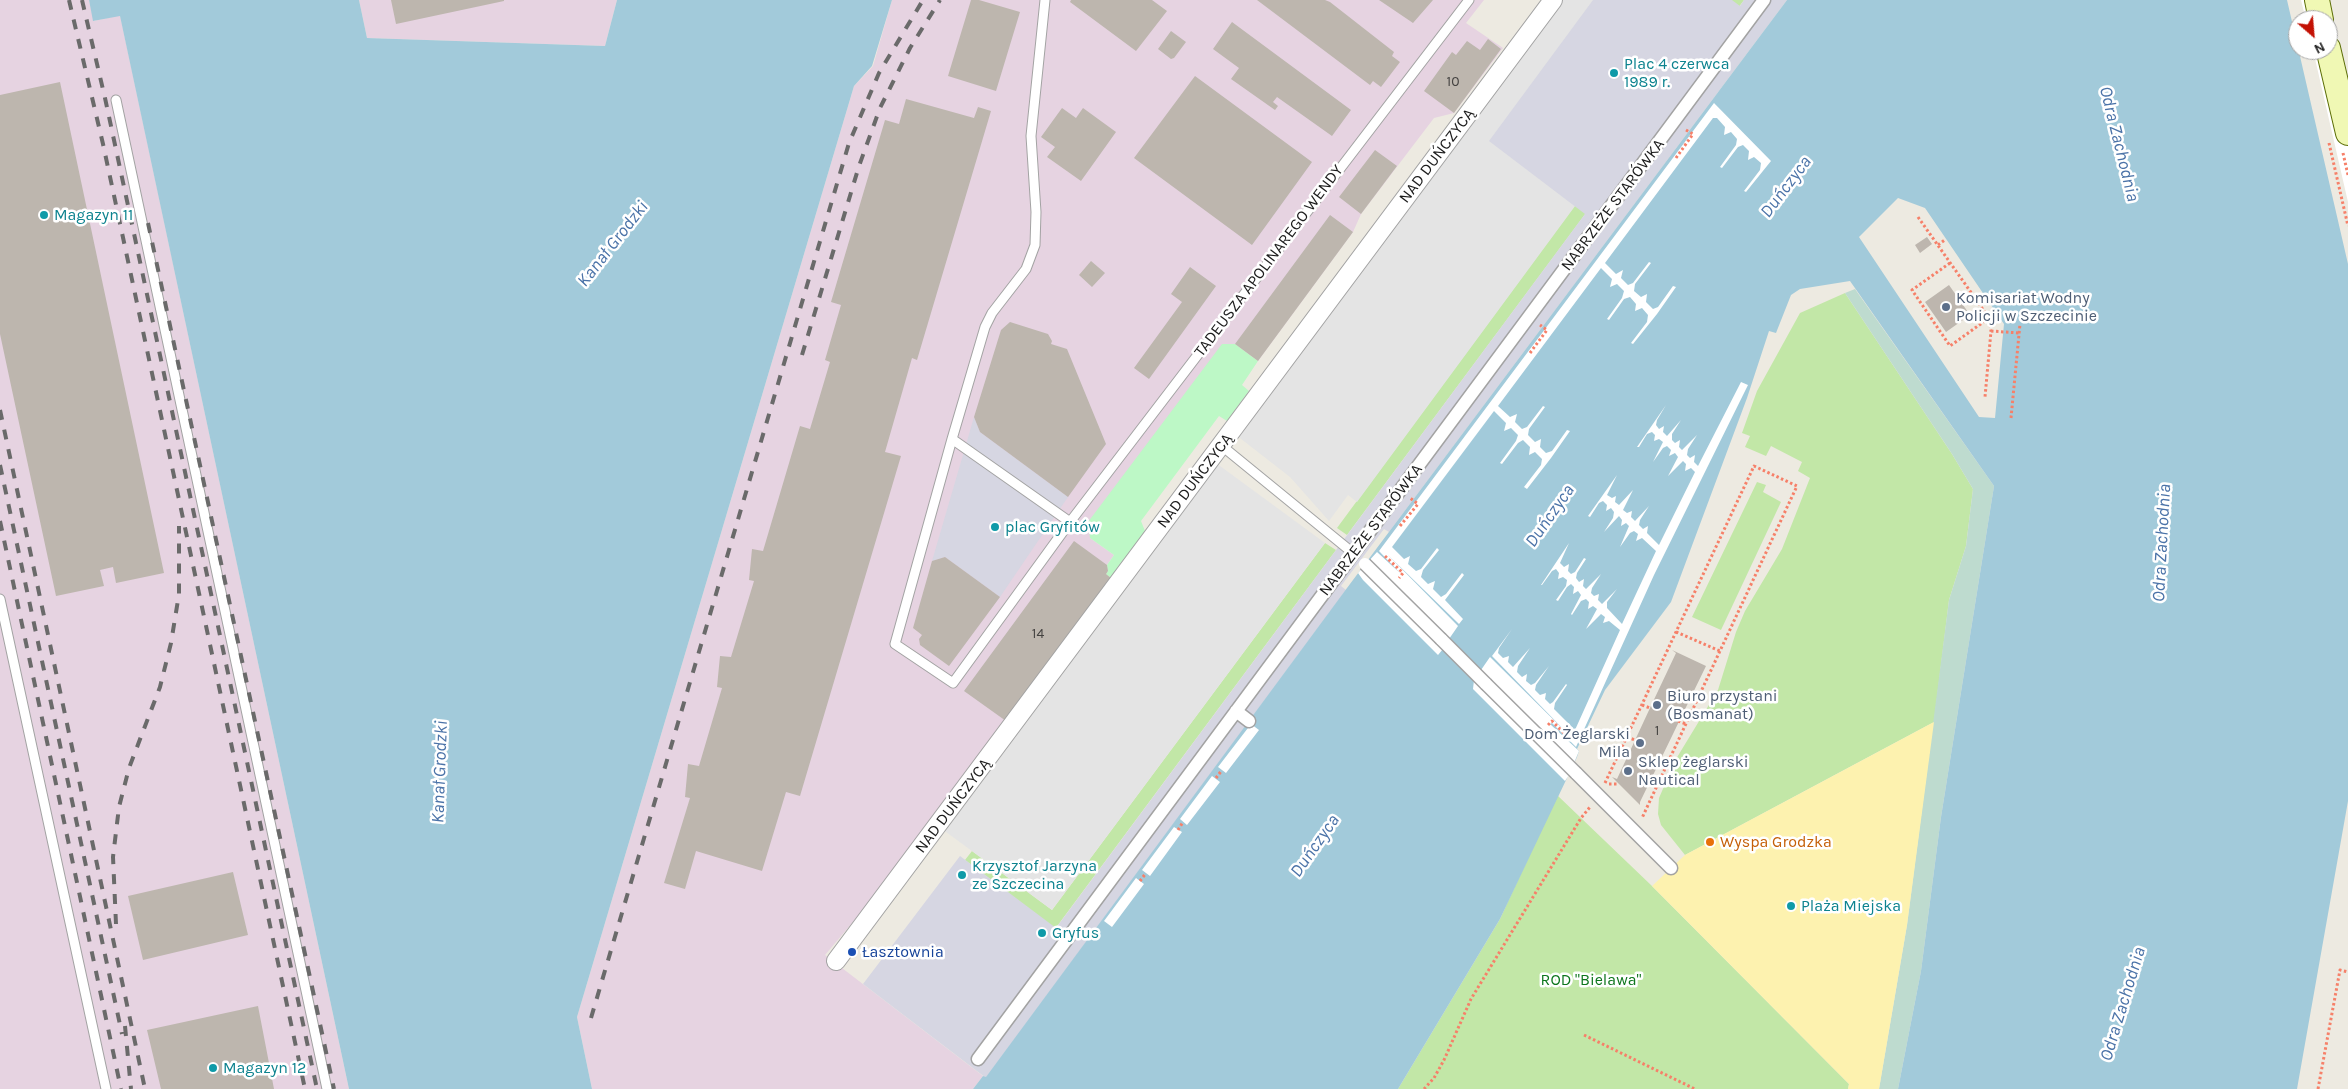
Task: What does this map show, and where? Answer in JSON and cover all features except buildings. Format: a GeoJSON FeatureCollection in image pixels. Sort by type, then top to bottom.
{"type":"FeatureCollection","features":[{"type":"Feature","properties":{"kind":"main road"},"geometry":{"type":"LineString","coordinates":[[2331,60],[2348,133]]}},
{"type":"Feature","properties":{"kind":"street","name":"NAD DUŃCZYCĄ"},"geometry":{"type":"LineString","coordinates":[[836,961],[1553,0]]}},
{"type":"Feature","properties":{"kind":"street","name":"NABRZEŻE STARÓWKA"},"geometry":{"type":"LineString","coordinates":[[978,1060],[1764,0]]}},
{"type":"Feature","properties":{"kind":"street"},"geometry":{"type":"LineString","coordinates":[[1353,552],[1576,773],[1602,791],[1635,832],[1671,868]]}},
{"type":"Feature","properties":{"kind":"street"},"geometry":{"type":"LineString","coordinates":[[1236,711],[1249,721]]}},
{"type":"Feature","properties":{"kind":"lane"},"geometry":{"type":"LineString","coordinates":[[1045,0],[1031,136],[1036,212],[1035,244],[1026,269],[992,313],[985,326],[952,439],[1070,522]]}},
{"type":"Feature","properties":{"kind":"lane","name":"TADEUSZA APOLINAREGO WENDY"},"geometry":{"type":"LineString","coordinates":[[952,439],[895,644],[953,683],[1070,522],[1469,0]]}},
{"type":"Feature","properties":{"kind":"lane"},"geometry":{"type":"LineString","coordinates":[[116,100],[327,1089]]}},
{"type":"Feature","properties":{"kind":"lane"},"geometry":{"type":"LineString","coordinates":[[1222,446],[1353,552]]}},
{"type":"Feature","properties":{"kind":"lane"},"geometry":{"type":"LineString","coordinates":[[0,599],[106,1089]]}},
{"type":"Feature","properties":{"kind":"path"},"geometry":{"type":"LineString","coordinates":[[1676,158],[1693,134],[1688,131]]}},
{"type":"Feature","properties":{"kind":"path"},"geometry":{"type":"LineString","coordinates":[[1918,217],[1989,318],[1991,331],[1985,397]]}},
{"type":"Feature","properties":{"kind":"path"},"geometry":{"type":"LineString","coordinates":[[1938,245],[1946,239]]}},
{"type":"Feature","properties":{"kind":"path"},"geometry":{"type":"LineString","coordinates":[[1950,263],[1912,290],[1950,346],[1989,318]]}},
{"type":"Feature","properties":{"kind":"path"},"geometry":{"type":"LineString","coordinates":[[2011,418],[2020,324]]}},
{"type":"Feature","properties":{"kind":"path"},"geometry":{"type":"LineString","coordinates":[[1530,353],[1547,330],[1542,326]]}},
{"type":"Feature","properties":{"kind":"path"},"geometry":{"type":"LineString","coordinates":[[1991,331],[2019,333]]}},
{"type":"Feature","properties":{"kind":"path"},"geometry":{"type":"LineString","coordinates":[[1424,1089],[1434,1078],[1471,999],[1520,916],[1581,818],[1602,791],[1754,466],[1797,486],[1635,832]]}},
{"type":"Feature","properties":{"kind":"path"},"geometry":{"type":"LineString","coordinates":[[1400,526],[1418,504],[1412,499]]}},
{"type":"Feature","properties":{"kind":"path"},"geometry":{"type":"LineString","coordinates":[[1385,556],[1403,573],[1398,579]]}},
{"type":"Feature","properties":{"kind":"path"},"geometry":{"type":"LineString","coordinates":[[1676,632],[1720,651]]}},
{"type":"Feature","properties":{"kind":"path"},"geometry":{"type":"LineString","coordinates":[[1642,705],[1650,708]]}},
{"type":"Feature","properties":{"kind":"path"},"geometry":{"type":"LineString","coordinates":[[1546,727],[1552,721],[1571,740]]}},
{"type":"Feature","properties":{"kind":"path"},"geometry":{"type":"LineString","coordinates":[[1678,721],[1686,724]]}},
{"type":"Feature","properties":{"kind":"path"},"geometry":{"type":"LineString","coordinates":[[1627,737],[1635,740]]}},
{"type":"Feature","properties":{"kind":"path"},"geometry":{"type":"LineString","coordinates":[[1216,778],[1222,770]]}},
{"type":"Feature","properties":{"kind":"path"},"geometry":{"type":"LineString","coordinates":[[1602,791],[1619,784]]}},
{"type":"Feature","properties":{"kind":"path"},"geometry":{"type":"LineString","coordinates":[[1178,830],[1183,822]]}},
{"type":"Feature","properties":{"kind":"path"},"geometry":{"type":"LineString","coordinates":[[1140,881],[1146,873]]}},
{"type":"Feature","properties":{"kind":"path"},"geometry":{"type":"LineString","coordinates":[[2318,1089],[2340,970],[2348,972]]}},
{"type":"Feature","properties":{"kind":"path"},"geometry":{"type":"LineString","coordinates":[[1584,1035],[1695,1089]]}},
{"type":"Feature","properties":{"kind":"shaded area"},"geometry":{"type":"Polygon","coordinates":[[[0,0],[89,0],[94,21],[120,15],[349,1089],[0,1089],[0,0]]]}},
{"type":"Feature","properties":{"kind":"shaded area"},"geometry":{"type":"Polygon","coordinates":[[[359,0],[617,0],[605,46],[367,38],[359,0]]]}},
{"type":"Feature","properties":{"kind":"shaded area"},"geometry":{"type":"Polygon","coordinates":[[[892,0],[1484,0],[1466,23],[1503,48],[1454,113],[1434,118],[1361,214],[1353,232],[1258,361],[1235,344],[1090,538],[1114,555],[1107,565],[1108,571],[964,791],[825,955],[983,1076],[973,1089],[592,1089],[577,1017],[854,86],[873,66],[892,0]]]}},
{"type":"Feature","properties":{"kind":"shaded area"},"geometry":{"type":"Polygon","coordinates":[[[1562,0],[1710,0],[1721,8],[1357,502],[1348,495],[1329,521],[1290,477],[1236,435],[1562,0]]]}},
{"type":"Feature","properties":{"kind":"shaded area"},"geometry":{"type":"Polygon","coordinates":[[[1593,0],[1732,0],[1740,6],[1744,0],[1787,0],[1389,532],[1384,529],[1341,586],[1346,590],[986,1078],[863,984],[960,856],[1056,928],[1585,214],[1489,141],[1593,0]]]}},
{"type":"Feature","properties":{"kind":"shaded area","name":"plac Gryfitów"},"geometry":{"type":"Polygon","coordinates":[[[974,417],[980,432],[1068,497],[1000,597],[945,557],[932,561],[974,417]]]}},
{"type":"Feature","properties":{"kind":"shaded area"},"geometry":{"type":"Polygon","coordinates":[[[1216,463],[1325,543],[1052,910],[942,829],[1216,463]]]}},
{"type":"Feature","properties":{"kind":"green space"},"geometry":{"type":"Polygon","coordinates":[[[1726,0],[1744,0],[1347,535],[1337,528],[1726,0]]]}},
{"type":"Feature","properties":{"kind":"green space"},"geometry":{"type":"Polygon","coordinates":[[[1855,289],[1994,486],[1941,817],[1921,971],[1898,1089],[1879,1089],[1907,925],[1949,600],[1966,546],[1973,489],[1952,454],[1845,293],[1855,289]]]}},
{"type":"Feature","properties":{"kind":"green space"},"geometry":{"type":"Polygon","coordinates":[[[1845,293],[1952,454],[1973,489],[1966,546],[1949,600],[1934,722],[1685,855],[1661,825],[1658,814],[1659,798],[1676,759],[1718,690],[1736,632],[1745,611],[1782,549],[1810,478],[1798,471],[1802,462],[1771,446],[1766,456],[1745,447],[1750,436],[1742,433],[1757,391],[1800,313],[1845,293]]]}},
{"type":"Feature","properties":{"kind":"green space"},"geometry":{"type":"Polygon","coordinates":[[[1222,344],[1235,344],[1258,361],[1242,385],[1249,391],[1227,421],[1219,416],[1141,521],[1145,531],[1111,578],[1106,574],[1108,571],[1107,565],[1114,555],[1090,538],[1088,522],[1222,344]]]}},
{"type":"Feature","properties":{"kind":"green space"},"geometry":{"type":"Polygon","coordinates":[[[1757,482],[1766,485],[1763,492],[1781,502],[1721,630],[1692,617],[1757,482]]]}},
{"type":"Feature","properties":{"kind":"green space"},"geometry":{"type":"Polygon","coordinates":[[[1325,543],[1336,550],[1055,929],[965,860],[972,851],[1052,910],[1325,543]]]}},
{"type":"Feature","properties":{"kind":"green space","name":"ROD \"Bielawa\""},"geometry":{"type":"Polygon","coordinates":[[[1557,795],[1652,886],[1849,1084],[1848,1089],[1398,1089],[1500,919],[1557,795]]]}},
{"type":"Feature","properties":{"kind":"sand","name":"Plaża Miejska"},"geometry":{"type":"Polygon","coordinates":[[[1934,722],[1907,925],[1879,1089],[1848,1089],[1849,1084],[1652,886],[1685,855],[1934,722]]]}},
{"type":"Feature","properties":{"kind":"water","name":"Kanał Grodzki"},"geometry":{"type":"Polygon","coordinates":[[[89,0],[359,0],[367,38],[605,46],[617,0],[892,0],[872,66],[854,86],[577,1017],[592,1089],[349,1089],[120,16],[93,21],[89,0]]]}},
{"type":"Feature","properties":{"kind":"water"},"geometry":{"type":"Polygon","coordinates":[[[1787,0],[2287,0],[2289,10],[2288,60],[2301,60],[2348,264],[2348,801],[2297,1089],[1898,1089],[1921,971],[1941,817],[1994,486],[1850,281],[1800,289],[1791,295],[1776,333],[1769,331],[1747,398],[1671,602],[1605,690],[1577,749],[1579,751],[1577,757],[1500,919],[1398,1089],[973,1089],[983,1076],[986,1077],[1347,588],[1787,0]],[[1898,198],[1859,237],[1979,417],[1995,418],[2004,324],[1925,208],[1898,198]]]}},
{"type":"Feature","properties":{"kind":"pier"},"geometry":{"type":"Polygon","coordinates":[[[2301,0],[2329,0],[2331,10],[2304,10],[2301,0]]]}},
{"type":"Feature","properties":{"kind":"pier"},"geometry":{"type":"Polygon","coordinates":[[[2338,38],[2348,81],[2348,202],[2315,60],[2338,60],[2338,38]]]}},
{"type":"Feature","properties":{"kind":"pier"},"geometry":{"type":"Polygon","coordinates":[[[1714,103],[1771,161],[1746,192],[1744,191],[1760,170],[1761,163],[1754,157],[1748,160],[1749,151],[1743,145],[1738,147],[1722,168],[1720,167],[1736,145],[1737,139],[1731,132],[1724,135],[1725,127],[1717,118],[1713,118],[1605,263],[1616,274],[1623,270],[1621,278],[1628,285],[1633,283],[1649,262],[1651,263],[1635,284],[1634,291],[1641,297],[1647,294],[1646,302],[1653,309],[1658,307],[1673,286],[1676,287],[1657,314],[1633,344],[1631,343],[1647,322],[1648,315],[1642,308],[1635,311],[1636,304],[1630,297],[1624,299],[1609,320],[1607,319],[1622,298],[1624,291],[1617,284],[1610,287],[1612,279],[1601,268],[1498,406],[1510,417],[1517,414],[1515,422],[1522,429],[1527,427],[1543,406],[1545,407],[1529,429],[1528,435],[1535,442],[1541,439],[1540,447],[1546,453],[1552,451],[1567,430],[1570,431],[1551,458],[1527,489],[1524,487],[1541,465],[1542,459],[1535,452],[1529,455],[1530,447],[1523,440],[1518,443],[1502,464],[1500,463],[1516,441],[1518,435],[1511,428],[1504,431],[1506,423],[1494,411],[1392,547],[1404,559],[1410,556],[1408,564],[1416,571],[1421,569],[1437,548],[1439,550],[1423,570],[1421,577],[1428,584],[1435,581],[1433,589],[1441,597],[1446,594],[1462,573],[1464,575],[1445,600],[1463,619],[1459,624],[1387,554],[1458,626],[1449,639],[1481,670],[1490,657],[1572,738],[1492,656],[1512,629],[1499,648],[1498,653],[1503,658],[1509,656],[1508,662],[1513,667],[1530,648],[1518,666],[1517,672],[1522,677],[1527,674],[1526,681],[1531,685],[1535,683],[1549,666],[1536,685],[1535,690],[1540,695],[1546,693],[1545,699],[1550,704],[1567,685],[1555,703],[1554,709],[1575,730],[1620,630],[1609,621],[1603,623],[1605,617],[1601,614],[1586,629],[1597,609],[1593,606],[1588,609],[1589,602],[1586,599],[1581,601],[1572,615],[1581,595],[1578,591],[1573,594],[1574,587],[1571,584],[1558,601],[1556,600],[1566,586],[1567,580],[1563,577],[1558,579],[1559,573],[1556,569],[1552,571],[1541,585],[1569,543],[1560,563],[1564,567],[1569,564],[1568,571],[1571,574],[1575,572],[1584,558],[1586,559],[1576,578],[1579,582],[1584,579],[1583,586],[1586,589],[1601,574],[1591,593],[1594,596],[1599,594],[1598,600],[1602,604],[1617,589],[1607,602],[1607,608],[1622,624],[1656,551],[1642,538],[1636,541],[1638,534],[1634,531],[1630,533],[1620,547],[1629,526],[1626,523],[1621,526],[1622,520],[1619,516],[1604,532],[1613,518],[1614,512],[1611,508],[1606,511],[1607,505],[1603,501],[1599,503],[1590,517],[1588,516],[1617,475],[1607,495],[1612,498],[1616,496],[1615,502],[1619,505],[1633,490],[1623,510],[1627,513],[1632,511],[1631,517],[1635,521],[1649,506],[1639,525],[1643,529],[1648,526],[1647,533],[1659,545],[1695,472],[1691,468],[1685,471],[1686,464],[1683,461],[1668,476],[1678,457],[1675,453],[1669,456],[1671,450],[1667,446],[1663,448],[1653,462],[1663,442],[1659,439],[1654,441],[1655,435],[1652,432],[1647,434],[1639,447],[1637,447],[1666,405],[1656,425],[1659,429],[1664,426],[1663,432],[1667,436],[1681,420],[1672,434],[1672,440],[1675,443],[1680,440],[1679,447],[1682,450],[1697,435],[1688,449],[1687,455],[1690,458],[1695,455],[1694,462],[1698,466],[1741,382],[1748,385],[1654,575],[1576,747],[1552,723],[1550,724],[1579,751],[1574,763],[1573,779],[1569,775],[1565,781],[1473,689],[1474,680],[1443,649],[1438,655],[1358,573],[1377,552],[1401,574],[1379,551],[1714,103]]]}},
{"type":"Feature","properties":{"kind":"pier"},"geometry":{"type":"Polygon","coordinates":[[[1251,724],[1259,730],[1226,773],[1218,767],[1251,724]]]}},
{"type":"Feature","properties":{"kind":"pier"},"geometry":{"type":"Polygon","coordinates":[[[1212,776],[1220,782],[1187,825],[1180,819],[1212,776]]]}},
{"type":"Feature","properties":{"kind":"pier"},"geometry":{"type":"Polygon","coordinates":[[[1174,827],[1182,832],[1150,876],[1142,870],[1174,827]]]}},
{"type":"Feature","properties":{"kind":"pier"},"geometry":{"type":"Polygon","coordinates":[[[1136,878],[1144,884],[1112,927],[1104,921],[1136,878]]]}},
{"type":"Feature","properties":{"kind":"railway"},"geometry":{"type":"LineString","coordinates":[[69,0],[103,144],[305,1089]]}},
{"type":"Feature","properties":{"kind":"railway"},"geometry":{"type":"LineString","coordinates":[[82,0],[105,98],[317,1089]]}},
{"type":"Feature","properties":{"kind":"railway"},"geometry":{"type":"LineString","coordinates":[[591,1018],[849,143],[879,73],[923,0]]}},
{"type":"Feature","properties":{"kind":"railway"},"geometry":{"type":"LineString","coordinates":[[802,355],[859,166],[880,108],[910,48],[940,0]]}},
{"type":"Feature","properties":{"kind":"railway"},"geometry":{"type":"LineString","coordinates":[[148,223],[334,1089]]}},
{"type":"Feature","properties":{"kind":"railway"},"geometry":{"type":"LineString","coordinates":[[0,410],[145,1089]]}},
{"type":"Feature","properties":{"kind":"railway"},"geometry":{"type":"LineString","coordinates":[[0,465],[122,1034]]}},
{"type":"Feature","properties":{"kind":"railway"},"geometry":{"type":"LineString","coordinates":[[0,521],[121,1089]]}},
{"type":"Feature","properties":{"kind":"railway"},"geometry":{"type":"LineString","coordinates":[[116,924],[113,857],[119,807],[129,768],[160,687],[171,643],[179,594],[179,526]]}},
{"type":"Feature","properties":{"kind":"railway"},"geometry":{"type":"LineString","coordinates":[[125,1026],[131,1089]]}},
{"type":"Feature","properties":{"kind":"place","name":"Plac 4 czerwca 1989 r."},"geometry":{"type":"Point","coordinates":[1614,73]}},
{"type":"Feature","properties":{"kind":"place","name":"Magazyn 11"},"geometry":{"type":"Point","coordinates":[44,215]}},
{"type":"Feature","properties":{"kind":"place","name":"Komisariat Wodny Policji w Szczecinie"},"geometry":{"type":"Point","coordinates":[1946,307]}},
{"type":"Feature","properties":{"kind":"place","name":"plac Gryfitów"},"geometry":{"type":"Point","coordinates":[995,527]}},
{"type":"Feature","properties":{"kind":"place","name":"Biuro przystani (Bosmanat)"},"geometry":{"type":"Point","coordinates":[1657,705]}},
{"type":"Feature","properties":{"kind":"place","name":"Dom Żeglarski Mila"},"geometry":{"type":"Point","coordinates":[1640,743]}},
{"type":"Feature","properties":{"kind":"place","name":"Sklep żeglarski Nautical"},"geometry":{"type":"Point","coordinates":[1628,771]}},
{"type":"Feature","properties":{"kind":"place","name":"Wyspa Grodzka"},"geometry":{"type":"Point","coordinates":[1710,842]}},
{"type":"Feature","properties":{"kind":"place","name":"Krzysztof Jarzyna ze Szczecina"},"geometry":{"type":"Point","coordinates":[962,875]}},
{"type":"Feature","properties":{"kind":"place","name":"Plaża Miejska"},"geometry":{"type":"Point","coordinates":[1791,906]}},
{"type":"Feature","properties":{"kind":"place","name":"Gryfus"},"geometry":{"type":"Point","coordinates":[1042,933]}},
{"type":"Feature","properties":{"kind":"place","name":"Łasztownia"},"geometry":{"type":"Point","coordinates":[852,952]}},
{"type":"Feature","properties":{"kind":"place","name":"Magazyn 12"},"geometry":{"type":"Point","coordinates":[213,1068]}},
{"type":"Feature","properties":{"kind":"water label","name":"Odra Zachodnia"},"geometry":{"type":"Point","coordinates":[2119,144]}},
{"type":"Feature","properties":{"kind":"water label","name":"Duńczyca"},"geometry":{"type":"Point","coordinates":[1786,187]}},
{"type":"Feature","properties":{"kind":"water label","name":"Duńczyca"},"geometry":{"type":"Point","coordinates":[1550,516]}},
{"type":"Feature","properties":{"kind":"water label","name":"Odra Zachodnia"},"geometry":{"type":"Point","coordinates":[2162,543]}},
{"type":"Feature","properties":{"kind":"water label","name":"Duńczyca"},"geometry":{"type":"Point","coordinates":[1315,846]}},
{"type":"Feature","properties":{"kind":"water label","name":"Odra Zachodnia"},"geometry":{"type":"Point","coordinates":[2123,1004]}}]}
